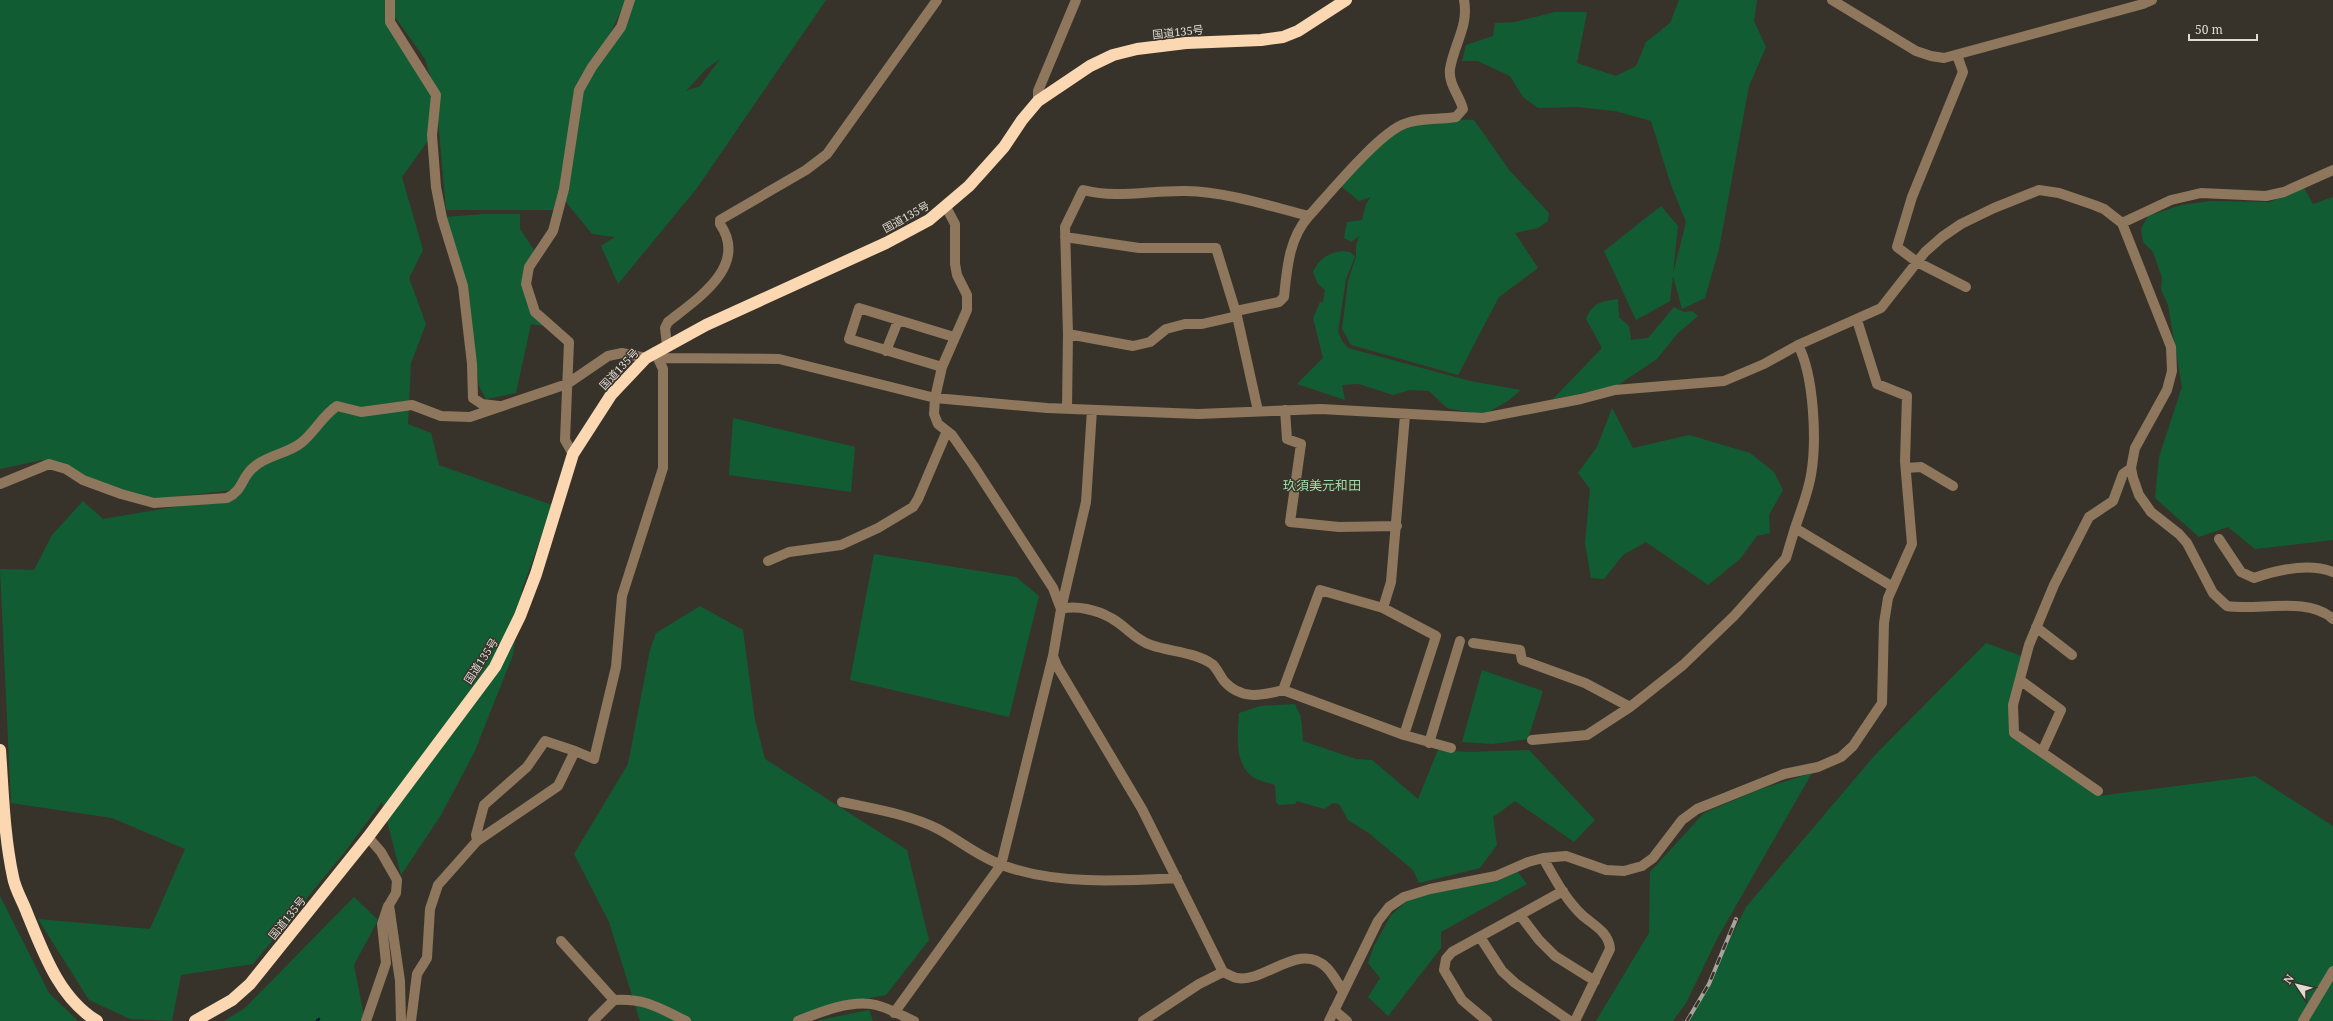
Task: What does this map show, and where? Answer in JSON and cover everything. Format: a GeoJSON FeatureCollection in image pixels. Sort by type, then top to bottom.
{"type":"FeatureCollection","features":[{"type":"Feature","properties":{"kind":"highway","name":"国道135号"},"geometry":{"type":"LineString","coordinates":[[195,1021],[232,1000],[250,984],[368,837],[495,667],[507,645],[536,574],[573,454],[611,395],[650,355],[706,325],[886,243],[929,220],[969,186],[1004,148],[1022,120],[1038,101],[1090,66],[1113,55],[1137,49],[1186,42],[1261,40],[1283,37],[1298,31],[1346,0]]}},
{"type":"Feature","properties":{"kind":"highway"},"geometry":{"type":"LineString","coordinates":[[0,750],[5,834],[13,879],[37,937],[64,990],[85,1014],[97,1021]]}},
{"type":"Feature","properties":{"kind":"street"},"geometry":{"type":"LineString","coordinates":[[390,0],[390,22],[436,95],[432,135],[436,187],[442,218],[463,286],[472,364],[473,398],[482,404],[503,406]]}},
{"type":"Feature","properties":{"kind":"street"},"geometry":{"type":"LineString","coordinates":[[573,454],[565,440],[569,342],[535,312],[526,284],[528,267],[553,231],[564,189],[579,90],[592,67],[620,28],[630,0]]}},
{"type":"Feature","properties":{"kind":"street"},"geometry":{"type":"LineString","coordinates":[[667,345],[665,328],[668,322],[714,284],[722,274],[728,244],[726,232],[720,224],[720,220],[806,170],[827,154],[937,0]]}},
{"type":"Feature","properties":{"kind":"street"},"geometry":{"type":"LineString","coordinates":[[1038,101],[1038,91],[1076,0]]}},
{"type":"Feature","properties":{"kind":"street"},"geometry":{"type":"LineString","coordinates":[[1068,334],[1133,346],[1150,342],[1166,329],[1185,324],[1202,324],[1279,302],[1284,297],[1288,261],[1294,242],[1303,223],[1374,147],[1403,124],[1429,119],[1456,117],[1462,109],[1461,101],[1453,88],[1450,70],[1465,24],[1466,11],[1464,0]]}},
{"type":"Feature","properties":{"kind":"street"},"geometry":{"type":"LineString","coordinates":[[1832,0],[1916,51],[1931,56],[1944,58],[2073,25],[2144,4],[2152,0]]}},
{"type":"Feature","properties":{"kind":"street"},"geometry":{"type":"LineString","coordinates":[[1957,55],[1963,72],[1912,197],[1897,247],[1918,262],[1966,288]]}},
{"type":"Feature","properties":{"kind":"street"},"geometry":{"type":"LineString","coordinates":[[2122,223],[2171,200],[2201,193],[2266,196],[2284,192],[2333,170]]}},
{"type":"Feature","properties":{"kind":"street"},"geometry":{"type":"LineString","coordinates":[[1067,408],[1068,334],[1065,227],[1083,190],[1108,194],[1186,191],[1218,194],[1309,216]]}},
{"type":"Feature","properties":{"kind":"street"},"geometry":{"type":"LineString","coordinates":[[0,484],[49,464],[66,469],[83,480],[121,494],[154,503],[227,498],[237,493],[253,467],[300,444],[314,431],[328,412],[336,406],[361,412],[412,405],[441,416],[470,417],[567,384],[608,356],[622,353],[650,355],[664,358],[780,359],[935,398],[1092,410],[1198,414],[1321,410],[1483,418],[1581,399],[1615,390],[1724,380],[1764,364],[1798,345],[1881,308],[1918,262],[1942,237],[1961,224],[1994,208],[2039,190],[2059,193],[2094,205],[2104,209],[2122,223],[2171,347],[2172,371],[2167,390],[2135,448],[2132,468],[2139,496],[2151,512],[2180,534],[2187,543],[2213,593],[2226,606],[2307,607],[2321,610],[2333,619]]}},
{"type":"Feature","properties":{"kind":"street"},"geometry":{"type":"LineString","coordinates":[[946,207],[955,224],[955,264],[957,275],[967,295],[967,310],[942,367],[935,398],[934,414],[938,424],[952,435],[973,465],[1053,588],[1062,609]]}},
{"type":"Feature","properties":{"kind":"street"},"geometry":{"type":"LineString","coordinates":[[1065,237],[1139,248],[1216,248],[1237,313],[1258,411]]}},
{"type":"Feature","properties":{"kind":"street"},"geometry":{"type":"LineString","coordinates":[[942,367],[849,339],[859,308],[954,337]]}},
{"type":"Feature","properties":{"kind":"street"},"geometry":{"type":"LineString","coordinates":[[1329,1021],[1378,921],[1389,907],[1404,897],[1430,889],[1496,876],[1528,862],[1543,858],[1566,856],[1606,870],[1624,871],[1642,866],[1652,858],[1682,820],[1697,809],[1784,774],[1818,767],[1842,757],[1853,746],[1882,704],[1884,623],[1888,598],[1912,544],[1906,468],[1907,396],[1877,384],[1857,320]]}},
{"type":"Feature","properties":{"kind":"street"},"geometry":{"type":"LineString","coordinates":[[886,351],[898,321]]}},
{"type":"Feature","properties":{"kind":"street"},"geometry":{"type":"LineString","coordinates":[[1532,740],[1587,735],[1630,707],[1682,664],[1734,616],[1786,558],[1811,476],[1813,447],[1810,380],[1804,356],[1798,345]]}},
{"type":"Feature","properties":{"kind":"street"},"geometry":{"type":"LineString","coordinates":[[477,840],[476,835],[484,805],[527,767],[545,741],[594,759],[616,668],[622,596],[663,468],[663,369],[650,355]]}},
{"type":"Feature","properties":{"kind":"street"},"geometry":{"type":"LineString","coordinates":[[894,1013],[1001,865],[1053,656],[1086,502],[1092,410]]}},
{"type":"Feature","properties":{"kind":"street"},"geometry":{"type":"LineString","coordinates":[[1285,410],[1287,439],[1300,444],[1290,522],[1339,527],[1397,526]]}},
{"type":"Feature","properties":{"kind":"street"},"geometry":{"type":"LineString","coordinates":[[1383,608],[1391,582],[1397,526],[1405,415]]}},
{"type":"Feature","properties":{"kind":"street"},"geometry":{"type":"LineString","coordinates":[[768,561],[789,552],[841,545],[878,528],[913,507],[918,499],[947,431]]}},
{"type":"Feature","properties":{"kind":"street"},"geometry":{"type":"LineString","coordinates":[[1906,468],[1921,467],[1953,486]]}},
{"type":"Feature","properties":{"kind":"street"},"geometry":{"type":"LineString","coordinates":[[2098,791],[2014,733],[2013,705],[2029,645],[2054,585],[2089,517],[2113,501],[2123,474],[2132,468]]}},
{"type":"Feature","properties":{"kind":"street"},"geometry":{"type":"LineString","coordinates":[[1795,528],[1893,588]]}},
{"type":"Feature","properties":{"kind":"street"},"geometry":{"type":"LineString","coordinates":[[2219,539],[2241,572],[2254,578],[2275,571],[2312,568],[2333,572]]}},
{"type":"Feature","properties":{"kind":"street"},"geometry":{"type":"LineString","coordinates":[[1283,690],[1320,590],[1383,608],[1436,636],[1404,735]]}},
{"type":"Feature","properties":{"kind":"street"},"geometry":{"type":"LineString","coordinates":[[1062,609],[1074,606],[1111,618],[1139,640],[1200,658],[1213,665],[1223,680],[1232,689],[1249,696],[1263,696],[1283,690],[1404,735],[1451,748]]}},
{"type":"Feature","properties":{"kind":"street"},"geometry":{"type":"LineString","coordinates":[[2036,627],[2072,655]]}},
{"type":"Feature","properties":{"kind":"street"},"geometry":{"type":"LineString","coordinates":[[1429,743],[1460,641]]}},
{"type":"Feature","properties":{"kind":"street"},"geometry":{"type":"LineString","coordinates":[[1473,643],[1520,650],[1522,660],[1585,683],[1630,707]]}},
{"type":"Feature","properties":{"kind":"street"},"geometry":{"type":"LineString","coordinates":[[1053,656],[1078,703],[1142,809],[1223,972],[1238,978],[1249,977],[1293,960],[1312,959],[1327,967],[1343,991]]}},
{"type":"Feature","properties":{"kind":"street"},"geometry":{"type":"LineString","coordinates":[[2020,680],[2061,710],[2042,752]]}},
{"type":"Feature","properties":{"kind":"street"},"geometry":{"type":"LineString","coordinates":[[411,1021],[417,974],[427,958],[430,908],[438,885],[477,840],[558,786],[575,751]]}},
{"type":"Feature","properties":{"kind":"street"},"geometry":{"type":"LineString","coordinates":[[842,802],[908,816],[938,829],[1001,865],[1038,874],[1084,880],[1177,878]]}},
{"type":"Feature","properties":{"kind":"street"},"geometry":{"type":"LineString","coordinates":[[366,1021],[386,963],[382,924],[389,905],[396,893],[397,880],[381,852],[368,837]]}},
{"type":"Feature","properties":{"kind":"street"},"geometry":{"type":"LineString","coordinates":[[1543,858],[1563,891],[1582,915],[1597,925],[1610,942],[1610,949],[1575,1021]]}},
{"type":"Feature","properties":{"kind":"street"},"geometry":{"type":"LineString","coordinates":[[1488,1021],[1462,1000],[1444,970],[1446,959],[1452,952],[1563,891]]}},
{"type":"Feature","properties":{"kind":"street"},"geometry":{"type":"LineString","coordinates":[[389,905],[400,981],[401,1021]]}},
{"type":"Feature","properties":{"kind":"street"},"geometry":{"type":"LineString","coordinates":[[1520,915],[1539,940],[1555,956],[1595,981]]}},
{"type":"Feature","properties":{"kind":"street"},"geometry":{"type":"LineString","coordinates":[[1480,937],[1502,971],[1515,983],[1570,1021]]}},
{"type":"Feature","properties":{"kind":"street"},"geometry":{"type":"LineString","coordinates":[[561,941],[614,1000]]}},
{"type":"Feature","properties":{"kind":"street"},"geometry":{"type":"LineString","coordinates":[[2303,1021],[2333,971]]}},
{"type":"Feature","properties":{"kind":"street"},"geometry":{"type":"LineString","coordinates":[[1143,1021],[1199,984],[1223,972]]}},
{"type":"Feature","properties":{"kind":"street"},"geometry":{"type":"LineString","coordinates":[[593,1021],[614,1000],[638,999],[686,1021]]}},
{"type":"Feature","properties":{"kind":"street"},"geometry":{"type":"LineString","coordinates":[[798,1021],[856,1004],[878,1006],[914,1021]]}},
{"type":"Feature","properties":{"kind":"street"},"geometry":{"type":"LineString","coordinates":[[1334,1010],[1347,1021]]}},
{"type":"Feature","properties":{"kind":"green space"},"geometry":{"type":"Polygon","coordinates":[[[0,0],[626,0],[594,68],[630,0],[826,0],[697,188],[618,284],[601,246],[615,237],[592,234],[565,201],[558,210],[446,210],[436,97],[432,135],[402,177],[423,250],[409,278],[426,324],[411,363],[408,424],[431,433],[439,465],[552,505],[522,590],[513,655],[474,753],[441,815],[401,875],[382,802],[344,853],[253,964],[181,975],[172,1021],[130,1019],[89,1000],[38,919],[150,929],[185,849],[112,818],[11,803],[0,569],[34,570],[52,535],[83,501],[103,519],[227,498],[233,490],[159,499],[108,490],[73,477],[42,460],[0,469],[0,0]],[[390,10],[388,16],[432,82],[425,59],[390,10]],[[720,59],[706,69],[686,91],[700,86],[720,59]]]}},
{"type":"Feature","properties":{"kind":"green space"},"geometry":{"type":"Polygon","coordinates":[[[1679,0],[1757,0],[1754,21],[1766,47],[1749,86],[1719,249],[1705,298],[1682,309],[1673,276],[1670,301],[1636,320],[1604,251],[1661,206],[1678,226],[1673,274],[1686,222],[1670,182],[1651,121],[1615,111],[1577,107],[1538,108],[1523,97],[1510,76],[1478,61],[1462,61],[1466,45],[1493,36],[1495,23],[1515,22],[1555,12],[1587,12],[1577,63],[1616,76],[1636,66],[1646,42],[1670,23],[1679,0]]]}},
{"type":"Feature","properties":{"kind":"green space"},"geometry":{"type":"Polygon","coordinates":[[[1429,119],[1474,120],[1510,171],[1549,213],[1548,221],[1538,228],[1515,233],[1538,268],[1499,297],[1458,375],[1351,345],[1342,329],[1348,281],[1356,257],[1356,246],[1359,236],[1351,242],[1344,238],[1347,222],[1362,220],[1366,204],[1371,197],[1359,201],[1337,183],[1385,137],[1429,119]]]}},
{"type":"Feature","properties":{"kind":"green space"},"geometry":{"type":"Polygon","coordinates":[[[2303,186],[2313,204],[2333,197],[2333,540],[2255,549],[2228,527],[2199,537],[2155,498],[2159,457],[2182,387],[2168,305],[2161,289],[2162,278],[2153,252],[2143,242],[2141,229],[2148,216],[2181,205],[2211,201],[2270,202],[2303,186]]]}},
{"type":"Feature","properties":{"kind":"green space"},"geometry":{"type":"Polygon","coordinates":[[[484,214],[520,214],[520,229],[534,250],[528,271],[535,312],[545,326],[531,324],[516,393],[486,399],[479,386],[471,326],[445,217],[484,214]]]}},
{"type":"Feature","properties":{"kind":"green space"},"geometry":{"type":"Polygon","coordinates":[[[1342,251],[1350,252],[1355,257],[1346,279],[1338,332],[1342,341],[1348,348],[1470,381],[1521,390],[1508,401],[1483,415],[1447,408],[1429,391],[1409,390],[1393,395],[1359,384],[1342,385],[1345,400],[1297,384],[1323,358],[1313,318],[1320,302],[1323,302],[1325,290],[1318,284],[1313,272],[1324,257],[1332,253],[1342,251]]]}},
{"type":"Feature","properties":{"kind":"green space"},"geometry":{"type":"Polygon","coordinates":[[[1618,299],[1619,317],[1629,326],[1631,340],[1648,338],[1674,307],[1684,312],[1692,311],[1698,316],[1677,334],[1657,359],[1615,387],[1553,399],[1602,348],[1586,319],[1591,309],[1602,302],[1618,299]]]}},
{"type":"Feature","properties":{"kind":"green space"},"geometry":{"type":"Polygon","coordinates":[[[1612,408],[1633,448],[1689,435],[1750,453],[1774,472],[1783,490],[1769,515],[1770,533],[1757,536],[1740,559],[1708,585],[1646,542],[1623,555],[1604,579],[1591,578],[1585,543],[1590,489],[1578,473],[1597,447],[1612,408]]]}},
{"type":"Feature","properties":{"kind":"green space"},"geometry":{"type":"Polygon","coordinates":[[[733,418],[855,447],[851,492],[729,475],[733,418]]]}},
{"type":"Feature","properties":{"kind":"green space"},"geometry":{"type":"Polygon","coordinates":[[[874,554],[1016,577],[1039,596],[1009,717],[850,680],[874,554]]]}},
{"type":"Feature","properties":{"kind":"green space"},"geometry":{"type":"Polygon","coordinates":[[[700,606],[743,630],[755,720],[765,759],[907,850],[929,940],[886,995],[825,1006],[795,1021],[640,1021],[609,922],[574,854],[628,764],[650,650],[656,633],[700,606]]]}},
{"type":"Feature","properties":{"kind":"green space"},"geometry":{"type":"Polygon","coordinates":[[[1986,643],[2024,657],[2011,735],[2098,796],[2255,776],[2333,826],[2333,1021],[1690,1021],[1746,907],[1875,755],[1986,643]]]}},
{"type":"Feature","properties":{"kind":"green space"},"geometry":{"type":"Polygon","coordinates":[[[1482,670],[1543,691],[1528,739],[1493,744],[1462,742],[1482,670]]]}},
{"type":"Feature","properties":{"kind":"green space"},"geometry":{"type":"Polygon","coordinates":[[[1295,704],[1301,717],[1303,741],[1356,759],[1372,760],[1418,799],[1438,750],[1470,752],[1529,750],[1595,820],[1574,842],[1515,801],[1493,817],[1497,845],[1480,868],[1419,883],[1413,870],[1370,834],[1348,820],[1339,804],[1333,803],[1324,809],[1297,801],[1295,804],[1279,805],[1276,802],[1275,785],[1254,778],[1247,772],[1240,757],[1238,748],[1239,713],[1260,706],[1295,704]]]}},
{"type":"Feature","properties":{"kind":"green space"},"geometry":{"type":"Polygon","coordinates":[[[1812,773],[1718,937],[1686,1003],[1673,1021],[1596,1021],[1649,933],[1650,872],[1704,813],[1761,789],[1812,773]]]}},
{"type":"Feature","properties":{"kind":"green space"},"geometry":{"type":"Polygon","coordinates":[[[1518,872],[1527,884],[1441,932],[1441,948],[1388,1016],[1368,997],[1380,978],[1368,963],[1374,946],[1391,915],[1412,897],[1497,881],[1518,872]]]}},
{"type":"Feature","properties":{"kind":"green space"},"geometry":{"type":"Polygon","coordinates":[[[0,896],[49,993],[78,1021],[0,1021],[0,896]]]}},
{"type":"Feature","properties":{"kind":"green space"},"geometry":{"type":"Polygon","coordinates":[[[354,897],[378,920],[354,965],[364,1017],[360,1021],[224,1021],[245,1008],[354,897]]]}},
{"type":"Feature","properties":{"kind":"green space"},"geometry":{"type":"Polygon","coordinates":[[[869,1010],[873,1021],[818,1021],[820,1020],[869,1010]]]}},
{"type":"Feature","properties":{"kind":"railway"},"geometry":{"type":"LineString","coordinates":[[1687,1021],[1709,984],[1736,919]]}},
{"type":"Feature","properties":{"kind":"district","name":"玖須美元和田"},"geometry":{"type":"Point","coordinates":[1322,485]}}]}
